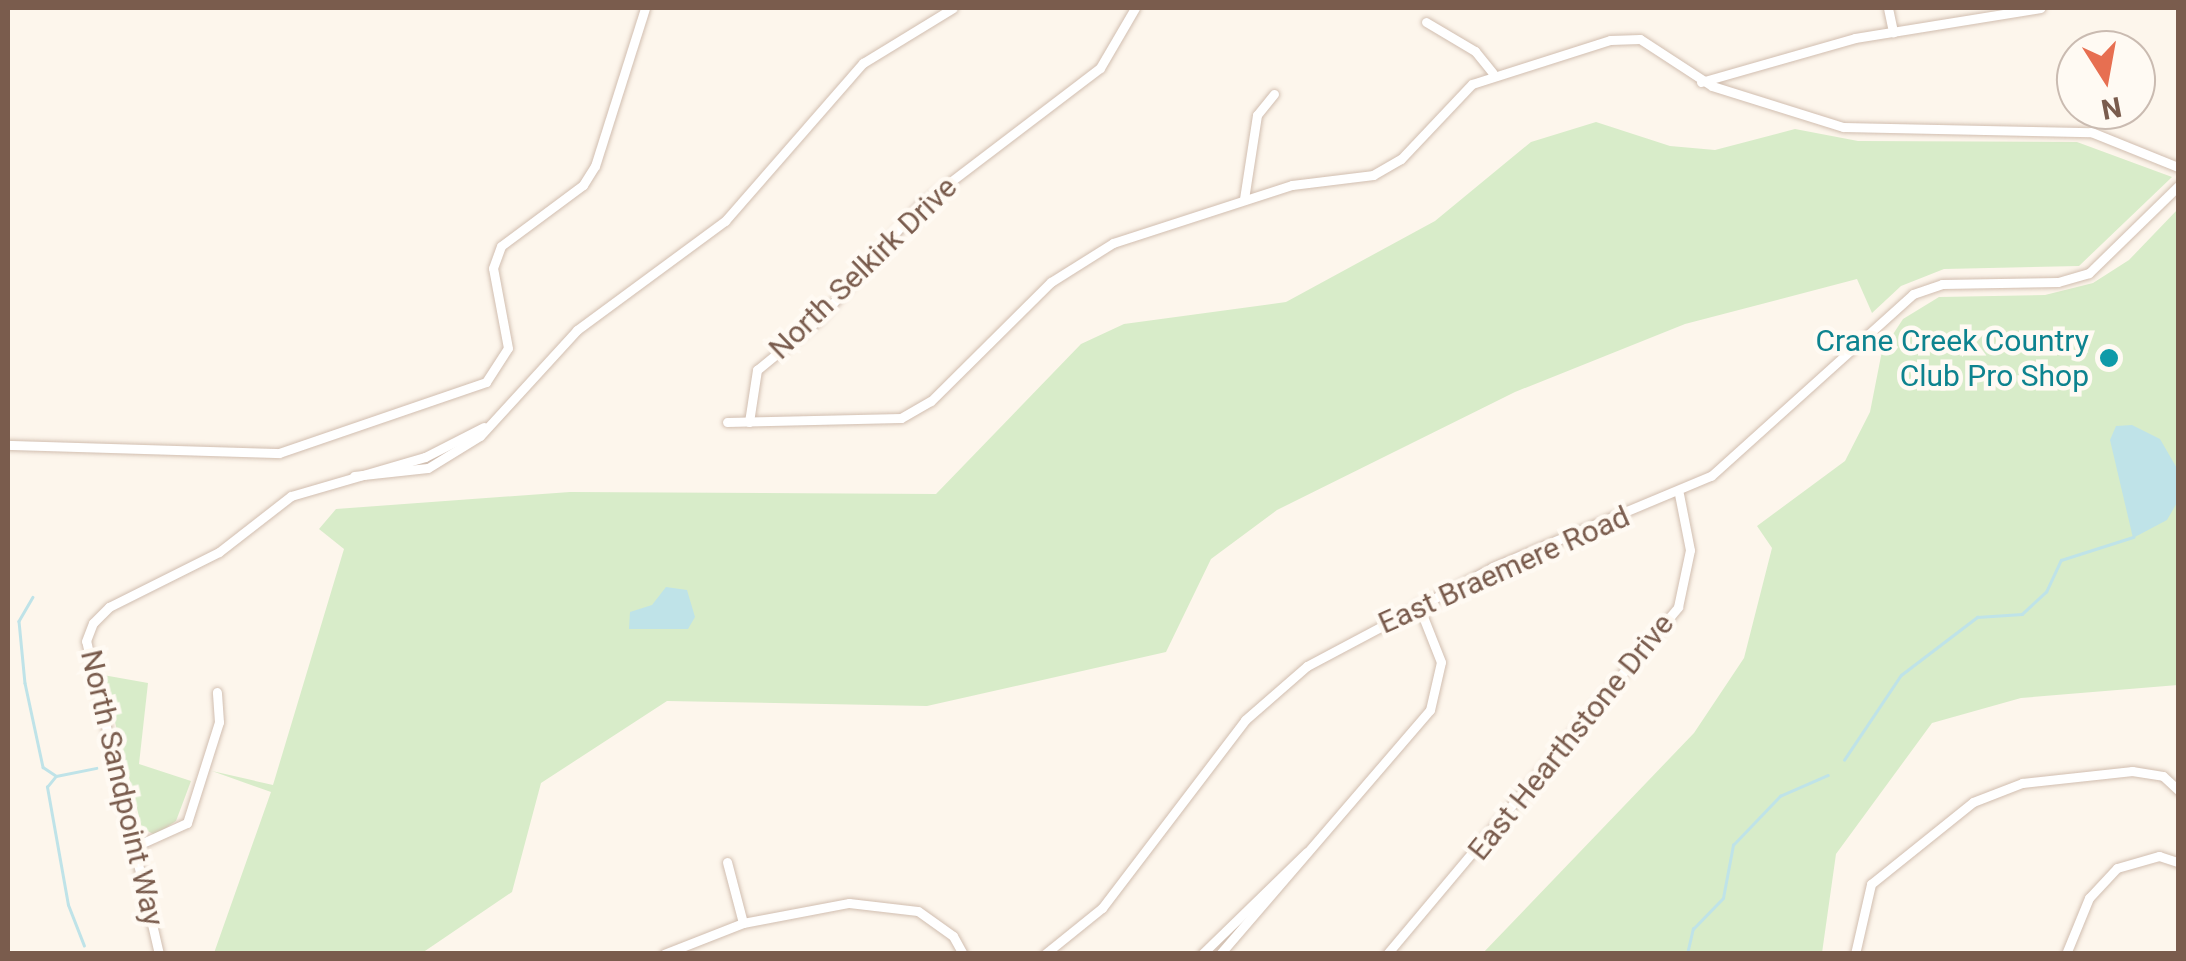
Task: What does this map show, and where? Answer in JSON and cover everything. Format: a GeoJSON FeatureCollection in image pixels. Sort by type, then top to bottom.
{"type":"FeatureCollection","features":[{"type":"Feature","properties":{"kind":"street"},"geometry":{"type":"LineString","coordinates":[[8,445],[279,453],[471,389],[498,370],[508,348],[494,268],[500,246],[583,185],[595,166],[645,8]]}},
{"type":"Feature","properties":{"kind":"street","name":"North Sandpoint Way"},"geometry":{"type":"LineString","coordinates":[[159,954],[86,640],[94,623],[109,606],[219,552],[291,496],[354,476],[428,468],[484,428],[577,330],[724,222],[863,63],[952,8]]}},
{"type":"Feature","properties":{"kind":"street","name":"North Selkirk Drive"},"geometry":{"type":"LineString","coordinates":[[749,422],[757,370],[820,319],[920,205],[1100,68],[1135,8]]}},
{"type":"Feature","properties":{"kind":"street"},"geometry":{"type":"LineString","coordinates":[[1888,8],[1893,32]]}},
{"type":"Feature","properties":{"kind":"street"},"geometry":{"type":"LineString","coordinates":[[1701,82],[1893,32],[2041,8]]}},
{"type":"Feature","properties":{"kind":"street"},"geometry":{"type":"LineString","coordinates":[[1426,22],[1474,51],[1493,74]]}},
{"type":"Feature","properties":{"kind":"street"},"geometry":{"type":"LineString","coordinates":[[727,422],[902,418],[931,401],[1024,304],[1078,263],[1244,200],[1390,167],[1449,104],[1493,74],[1640,39],[1701,82],[1842,127],[2091,132],[2178,167]]}},
{"type":"Feature","properties":{"kind":"street"},"geometry":{"type":"LineString","coordinates":[[1244,200],[1257,115],[1274,94]]}},
{"type":"Feature","properties":{"kind":"street","name":"East Braemere Road"},"geometry":{"type":"LineString","coordinates":[[1045,954],[1127,881],[1245,720],[1307,666],[1418,604],[1679,494],[1735,458],[1913,294],[1942,284],[2058,282],[2089,273],[2178,186]]}},
{"type":"Feature","properties":{"kind":"street","name":"East Hearthstone Drive"},"geometry":{"type":"LineString","coordinates":[[1387,954],[1678,607],[1690,550],[1679,494]]}},
{"type":"Feature","properties":{"kind":"street"},"geometry":{"type":"LineString","coordinates":[[1220,954],[1440,690],[1439,652],[1418,604]]}},
{"type":"Feature","properties":{"kind":"street"},"geometry":{"type":"LineString","coordinates":[[136,846],[166,840],[187,823],[219,722],[217,692]]}},
{"type":"Feature","properties":{"kind":"street"},"geometry":{"type":"LineString","coordinates":[[1855,954],[1871,884],[1973,802],[2022,783],[2146,772],[2178,790]]}},
{"type":"Feature","properties":{"kind":"street"},"geometry":{"type":"LineString","coordinates":[[1202,954],[1307,852]]}},
{"type":"Feature","properties":{"kind":"street"},"geometry":{"type":"LineString","coordinates":[[2066,954],[2089,898],[2118,868],[2159,856],[2178,862]]}},
{"type":"Feature","properties":{"kind":"street"},"geometry":{"type":"LineString","coordinates":[[726,862],[743,923]]}},
{"type":"Feature","properties":{"kind":"street"},"geometry":{"type":"LineString","coordinates":[[664,954],[743,923],[848,903],[899,904],[938,922],[963,954]]}},
{"type":"Feature","properties":{"kind":"green space"},"geometry":{"type":"Polygon","coordinates":[[[1596,122],[1670,146],[1715,150],[1795,129],[1858,141],[2077,142],[2172,177],[2079,266],[1944,269],[1901,286],[1872,313],[1857,279],[1685,324],[1515,392],[1277,510],[1211,559],[1166,652],[927,706],[667,701],[541,783],[512,892],[422,953],[214,953],[271,792],[212,771],[273,785],[344,549],[319,529],[336,509],[570,492],[936,494],[1081,344],[1124,324],[1286,302],[1435,221],[1531,142],[1596,122]]]}},
{"type":"Feature","properties":{"kind":"green space"},"geometry":{"type":"Polygon","coordinates":[[[2178,209],[2178,685],[2021,698],[1932,723],[1836,854],[1822,953],[1482,954],[1694,733],[1744,658],[1772,548],[1757,526],[1845,461],[1870,412],[1882,351],[1903,319],[1939,297],[2045,295],[2093,283],[2129,260],[2178,209]]]}},
{"type":"Feature","properties":{"kind":"green space"},"geometry":{"type":"Polygon","coordinates":[[[103,675],[148,683],[139,764],[191,781],[176,821],[155,835],[142,828],[103,675]]]}},
{"type":"Feature","properties":{"kind":"water"},"geometry":{"type":"Polygon","coordinates":[[[2132,425],[2160,439],[2178,470],[2178,501],[2167,520],[2133,538],[2110,440],[2116,426],[2132,425]]]}},
{"type":"Feature","properties":{"kind":"water"},"geometry":{"type":"Polygon","coordinates":[[[666,587],[687,590],[695,617],[688,629],[629,629],[630,612],[652,605],[666,587]]]}},
{"type":"Feature","properties":{"kind":"waterway"},"geometry":{"type":"LineString","coordinates":[[1844,760],[1901,675],[1977,617],[2022,614],[2046,592],[2061,560],[2133,537]]}},
{"type":"Feature","properties":{"kind":"waterway"},"geometry":{"type":"LineString","coordinates":[[33,597],[19,621],[25,683],[43,767],[55,775]]}},
{"type":"Feature","properties":{"kind":"waterway"},"geometry":{"type":"LineString","coordinates":[[84,946],[68,905],[47,787],[56,776],[96,768]]}},
{"type":"Feature","properties":{"kind":"waterway"},"geometry":{"type":"LineString","coordinates":[[1687,954],[1693,929],[1723,898],[1733,845],[1780,796],[1828,775]]}},
{"type":"Feature","properties":{"kind":"place","name":"Crane Creek Country Club Pro Shop"},"geometry":{"type":"Point","coordinates":[2109,358]}}]}
